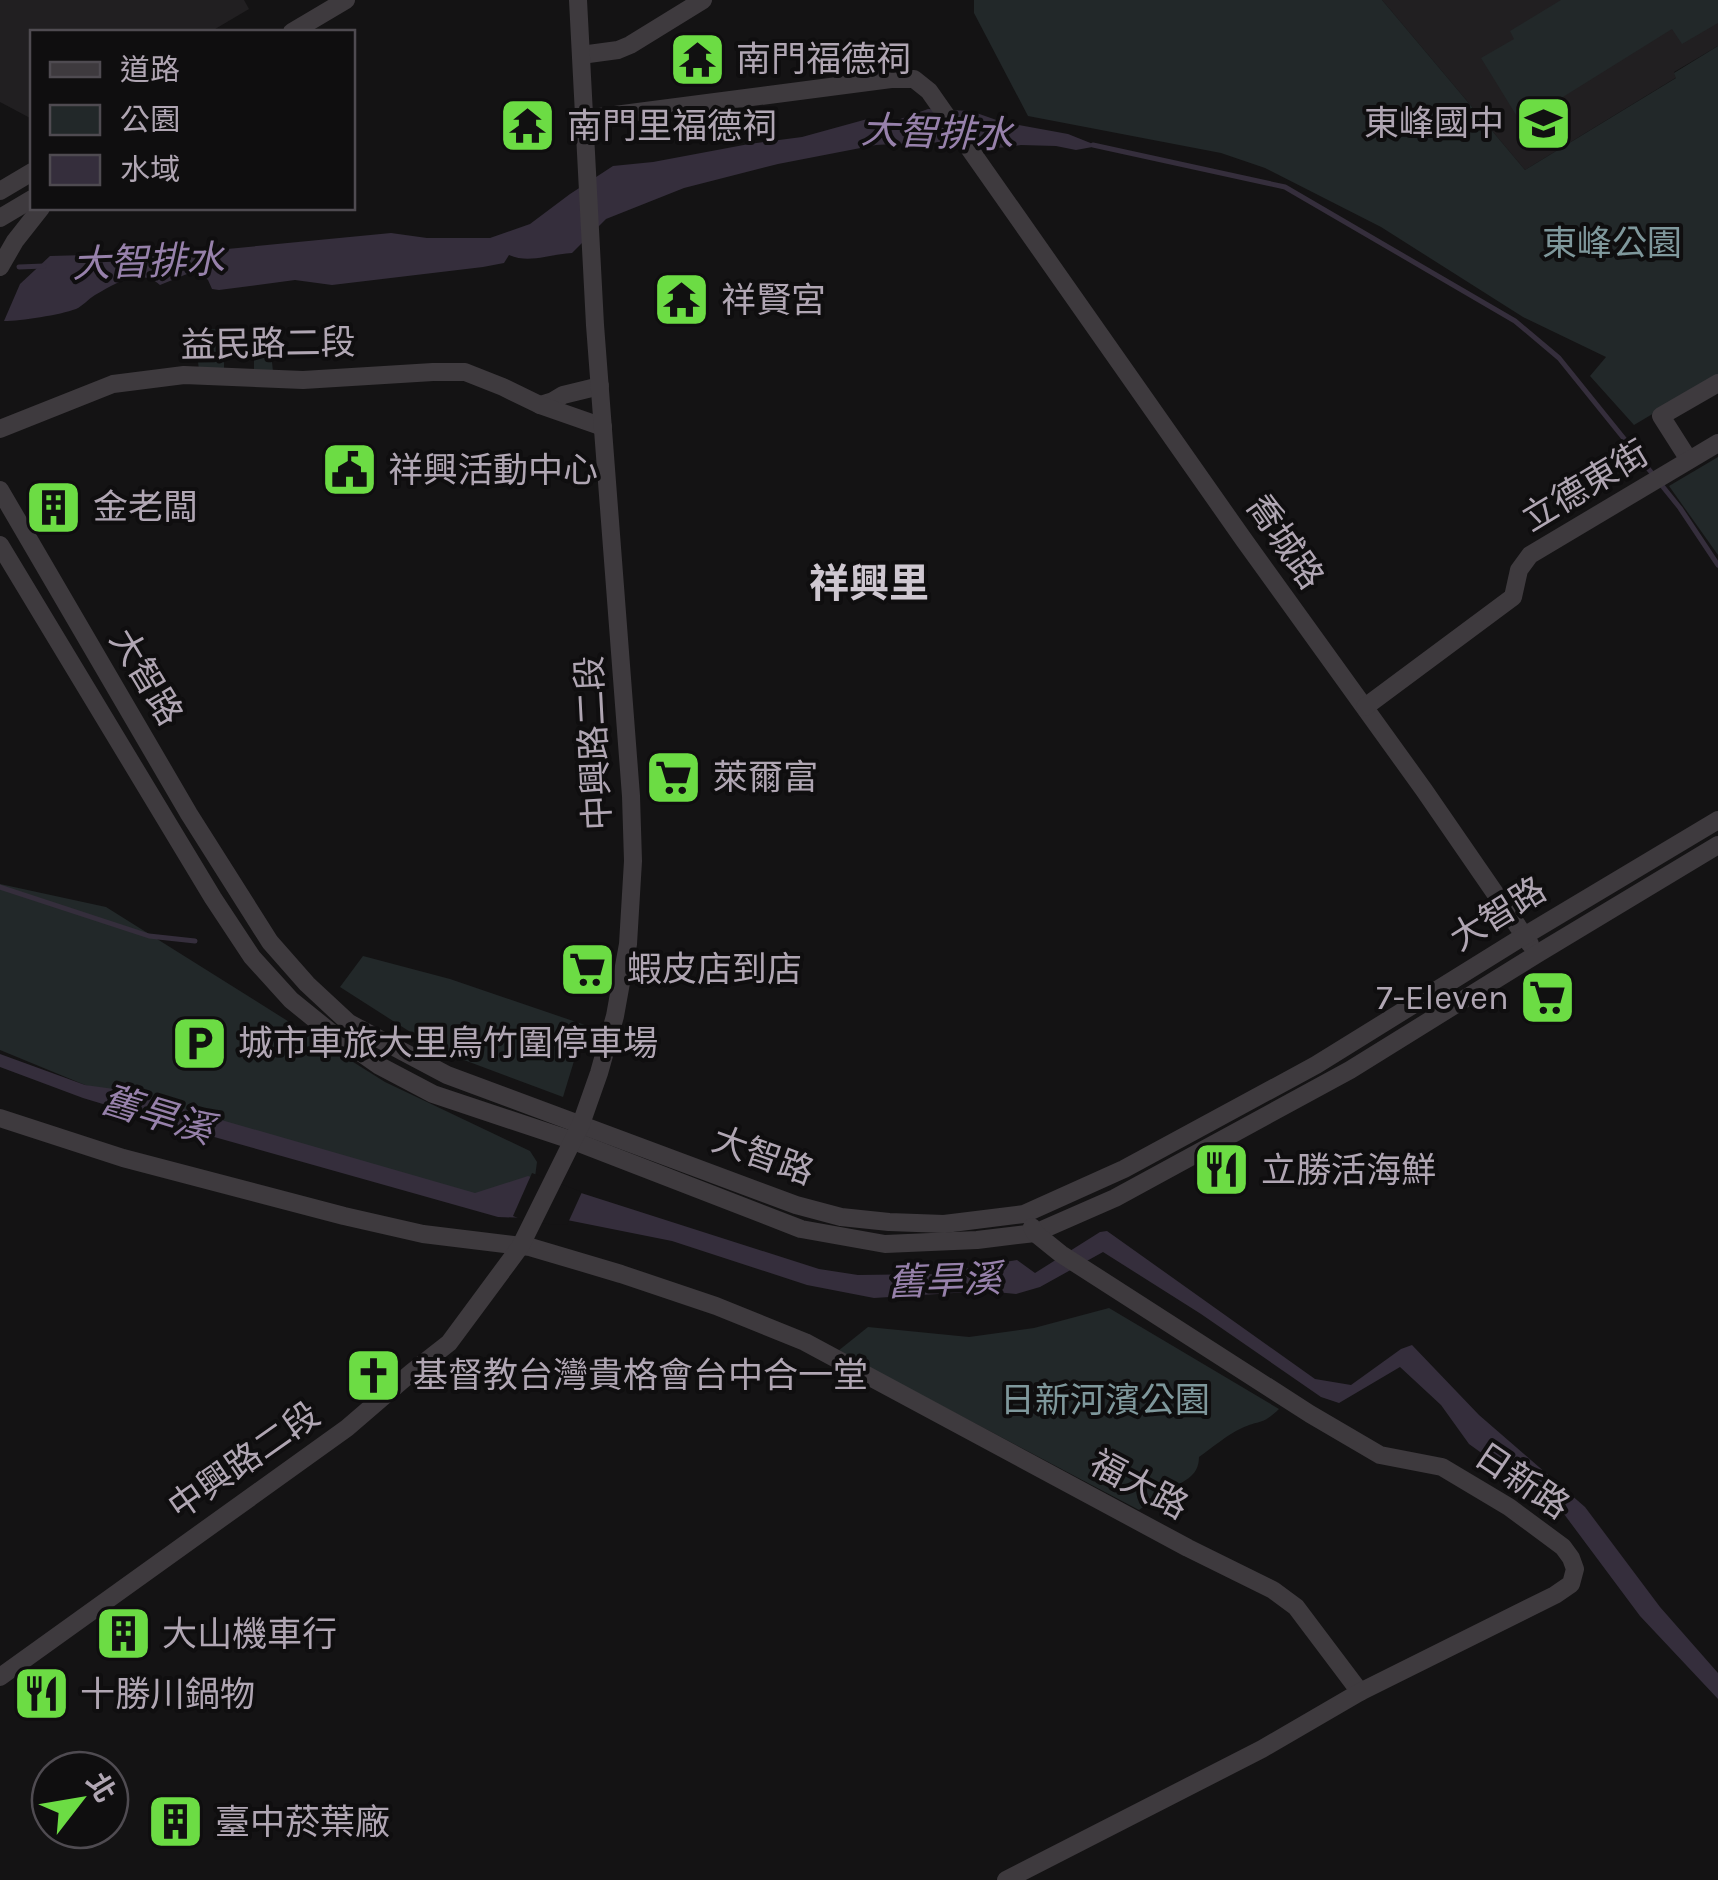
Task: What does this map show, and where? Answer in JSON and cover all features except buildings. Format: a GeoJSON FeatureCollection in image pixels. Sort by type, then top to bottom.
{"type":"FeatureCollection","features":[{"type":"Feature","properties":{"kind":"street"},"geometry":{"type":"LineString","coordinates":[[295,30],[346,0]]}},
{"type":"Feature","properties":{"kind":"street","name":"中興路二段"},"geometry":{"type":"LineString","coordinates":[[0,1676],[347,1428],[449,1343],[520,1246],[578,1132],[599,1073],[615,1016],[628,944],[632,796],[600,386],[578,0]]}},
{"type":"Feature","properties":{"kind":"street"},"geometry":{"type":"LineString","coordinates":[[581,56],[630,45],[703,0]]}},
{"type":"Feature","properties":{"kind":"street","name":"喬城路"},"geometry":{"type":"LineString","coordinates":[[585,127],[892,78],[914,79],[929,91],[1537,954]]}},
{"type":"Feature","properties":{"kind":"street"},"geometry":{"type":"LineString","coordinates":[[0,177],[30,170]]}},
{"type":"Feature","properties":{"kind":"street"},"geometry":{"type":"LineString","coordinates":[[0,192],[30,170]]}},
{"type":"Feature","properties":{"kind":"street"},"geometry":{"type":"LineString","coordinates":[[0,218],[30,200]]}},
{"type":"Feature","properties":{"kind":"street"},"geometry":{"type":"LineString","coordinates":[[0,267],[14,241],[39,210]]}},
{"type":"Feature","properties":{"kind":"street","name":"益民路二段"},"geometry":{"type":"LineString","coordinates":[[0,429],[113,384],[184,376],[303,380],[465,372],[540,405],[603,426]]}},
{"type":"Feature","properties":{"kind":"street","name":"立德東街"},"geometry":{"type":"LineString","coordinates":[[1680,465],[1661,416],[1718,383]]}},
{"type":"Feature","properties":{"kind":"street"},"geometry":{"type":"LineString","coordinates":[[540,405],[563,394],[600,386]]}},
{"type":"Feature","properties":{"kind":"street","name":"立德東街"},"geometry":{"type":"LineString","coordinates":[[1364,706],[1513,597],[1519,570],[1530,555],[1718,443]]}},
{"type":"Feature","properties":{"kind":"street","name":"大智路"},"geometry":{"type":"LineString","coordinates":[[0,490],[188,814],[270,942],[307,984],[350,1023],[447,1075],[802,1229],[885,1244],[1036,1233],[1115,1198],[1350,1070],[1718,846]]}},
{"type":"Feature","properties":{"kind":"street","name":"大智路"},"geometry":{"type":"LineString","coordinates":[[0,545],[212,898],[252,957],[291,1000],[328,1030],[378,1066],[433,1094],[578,1132],[840,1216],[944,1224],[1024,1214],[1124,1169],[1316,1065],[1718,820]]}},
{"type":"Feature","properties":{"kind":"street","name":"福大路"},"geometry":{"type":"LineString","coordinates":[[0,1118],[124,1158],[344,1216],[423,1234],[530,1247],[716,1306],[804,1342],[1274,1590],[1296,1608],[1360,1692]]}},
{"type":"Feature","properties":{"kind":"street","name":"日新路"},"geometry":{"type":"LineString","coordinates":[[1006,1880],[1262,1749],[1360,1692],[1555,1595],[1571,1584],[1575,1568],[1571,1558],[1546,1533],[1509,1507],[1442,1467],[1380,1454],[1310,1414],[1061,1254],[1036,1233],[1024,1214]]}},
{"type":"Feature","properties":{"kind":"shaded area"},"geometry":{"type":"Polygon","coordinates":[[[0,0],[244,0],[249,9],[213,30],[30,30],[30,118],[0,102],[0,0]]]}},
{"type":"Feature","properties":{"kind":"shaded area","name":"東峰國中"},"geometry":{"type":"Polygon","coordinates":[[[1382,0],[1718,0],[1718,46],[1674,72],[1677,77],[1525,170],[1382,0]]]}},
{"type":"Feature","properties":{"kind":"green space","name":"東峰公園"},"geometry":{"type":"Polygon","coordinates":[[[974,0],[1382,0],[1525,170],[1676,78],[1674,73],[1718,46],[1718,375],[1634,425],[1590,376],[1606,357],[1523,317],[1381,227],[1265,168],[1221,153],[1028,116],[974,13],[974,0]]]}},
{"type":"Feature","properties":{"kind":"green space"},"geometry":{"type":"Polygon","coordinates":[[[1561,0],[1718,0],[1718,23],[1682,44],[1672,29],[1521,123],[1481,58],[1514,39],[1510,31],[1561,0]]]}},
{"type":"Feature","properties":{"kind":"green space"},"geometry":{"type":"Polygon","coordinates":[[[224,329],[224,370],[199,370],[194,330],[224,329]]]}},
{"type":"Feature","properties":{"kind":"green space"},"geometry":{"type":"Polygon","coordinates":[[[254,335],[269,337],[273,371],[254,371],[254,335]]]}},
{"type":"Feature","properties":{"kind":"green space"},"geometry":{"type":"Polygon","coordinates":[[[1718,457],[1718,555],[1669,486],[1718,457]]]}},
{"type":"Feature","properties":{"kind":"green space"},"geometry":{"type":"Polygon","coordinates":[[[0,884],[106,907],[385,1082],[530,1151],[537,1162],[535,1177],[504,1196],[449,1191],[85,1085],[0,1050],[0,884]]]}},
{"type":"Feature","properties":{"kind":"green space"},"geometry":{"type":"Polygon","coordinates":[[[363,956],[450,979],[585,1025],[563,1097],[440,1051],[340,987],[363,956]]]}},
{"type":"Feature","properties":{"kind":"green space","name":"日新河濱公園"},"geometry":{"type":"Polygon","coordinates":[[[1109,1308],[1279,1409],[1220,1441],[1199,1457],[1189,1478],[1139,1510],[838,1351],[868,1327],[969,1337],[1034,1328],[1109,1308]]]}},
{"type":"Feature","properties":{"kind":"water"},"geometry":{"type":"Polygon","coordinates":[[[928,109],[971,111],[1002,122],[1068,134],[1098,146],[1076,150],[929,142],[876,145],[684,188],[606,219],[572,253],[532,259],[509,255],[504,263],[483,267],[332,285],[295,280],[219,290],[212,289],[202,274],[187,274],[160,285],[136,277],[111,286],[76,309],[4,321],[20,284],[50,256],[196,252],[391,233],[427,238],[490,238],[530,224],[613,166],[802,137],[871,118],[892,122],[928,109]]]}},
{"type":"Feature","properties":{"kind":"water","name":"舊旱溪"},"geometry":{"type":"Polygon","coordinates":[[[0,1054],[85,1085],[114,1089],[475,1193],[528,1176],[819,1269],[858,1275],[932,1274],[1017,1260],[1035,1273],[1107,1231],[1315,1379],[1351,1385],[1412,1345],[1479,1415],[1585,1507],[1660,1607],[1718,1673],[1718,1699],[1640,1616],[1561,1510],[1469,1444],[1441,1405],[1400,1367],[1339,1403],[1321,1397],[1103,1252],[1040,1287],[1016,1294],[986,1291],[874,1298],[807,1285],[672,1241],[562,1219],[498,1217],[83,1098],[0,1067],[0,1054]]]}},
{"type":"Feature","properties":{"kind":"pier"},"geometry":{"type":"Polygon","coordinates":[[[532,1173],[582,1192],[567,1225],[530,1223],[513,1216],[532,1173]]]}},
{"type":"Feature","properties":{"kind":"waterway","name":"大智排水"},"geometry":{"type":"LineString","coordinates":[[1093,145],[1285,187],[1515,321],[1559,358],[1680,508],[1718,565]]}},
{"type":"Feature","properties":{"kind":"waterway","name":"大智排水"},"geometry":{"type":"LineString","coordinates":[[19,267],[44,266]]}},
{"type":"Feature","properties":{"kind":"waterway"},"geometry":{"type":"LineString","coordinates":[[0,887],[149,936],[195,941]]}},
{"type":"Feature","properties":{"kind":"place","name":"南門福德祠"},"geometry":{"type":"Point","coordinates":[697,59]}},
{"type":"Feature","properties":{"kind":"place","name":"東峰國中"},"geometry":{"type":"Point","coordinates":[1543,123]}},
{"type":"Feature","properties":{"kind":"place","name":"南門里福德祠"},"geometry":{"type":"Point","coordinates":[528,126]}},
{"type":"Feature","properties":{"kind":"place","name":"祥賢宮"},"geometry":{"type":"Point","coordinates":[682,300]}},
{"type":"Feature","properties":{"kind":"place","name":"祥興活動中心"},"geometry":{"type":"Point","coordinates":[349,470]}},
{"type":"Feature","properties":{"kind":"place","name":"金老闆"},"geometry":{"type":"Point","coordinates":[54,507]}},
{"type":"Feature","properties":{"kind":"place","name":"萊爾富"},"geometry":{"type":"Point","coordinates":[674,777]}},
{"type":"Feature","properties":{"kind":"place","name":"蝦皮店到店"},"geometry":{"type":"Point","coordinates":[588,969]}},
{"type":"Feature","properties":{"kind":"place","name":"7-Eleven"},"geometry":{"type":"Point","coordinates":[1548,997]}},
{"type":"Feature","properties":{"kind":"place","name":"城市車旅大里鳥竹圍停車場"},"geometry":{"type":"Point","coordinates":[199,1043]}},
{"type":"Feature","properties":{"kind":"place","name":"立勝活海鮮"},"geometry":{"type":"Point","coordinates":[1222,1170]}},
{"type":"Feature","properties":{"kind":"place","name":"基督教台灣貴格會台中合一堂"},"geometry":{"type":"Point","coordinates":[374,1375]}},
{"type":"Feature","properties":{"kind":"place","name":"大山機車行"},"geometry":{"type":"Point","coordinates":[123,1634]}},
{"type":"Feature","properties":{"kind":"place","name":"十勝川鍋物"},"geometry":{"type":"Point","coordinates":[41,1694]}},
{"type":"Feature","properties":{"kind":"place","name":"臺中菸葉廠"},"geometry":{"type":"Point","coordinates":[176,1822]}},
{"type":"Feature","properties":{"kind":"district","name":"祥興里"},"geometry":{"type":"Point","coordinates":[869,583]}}]}
